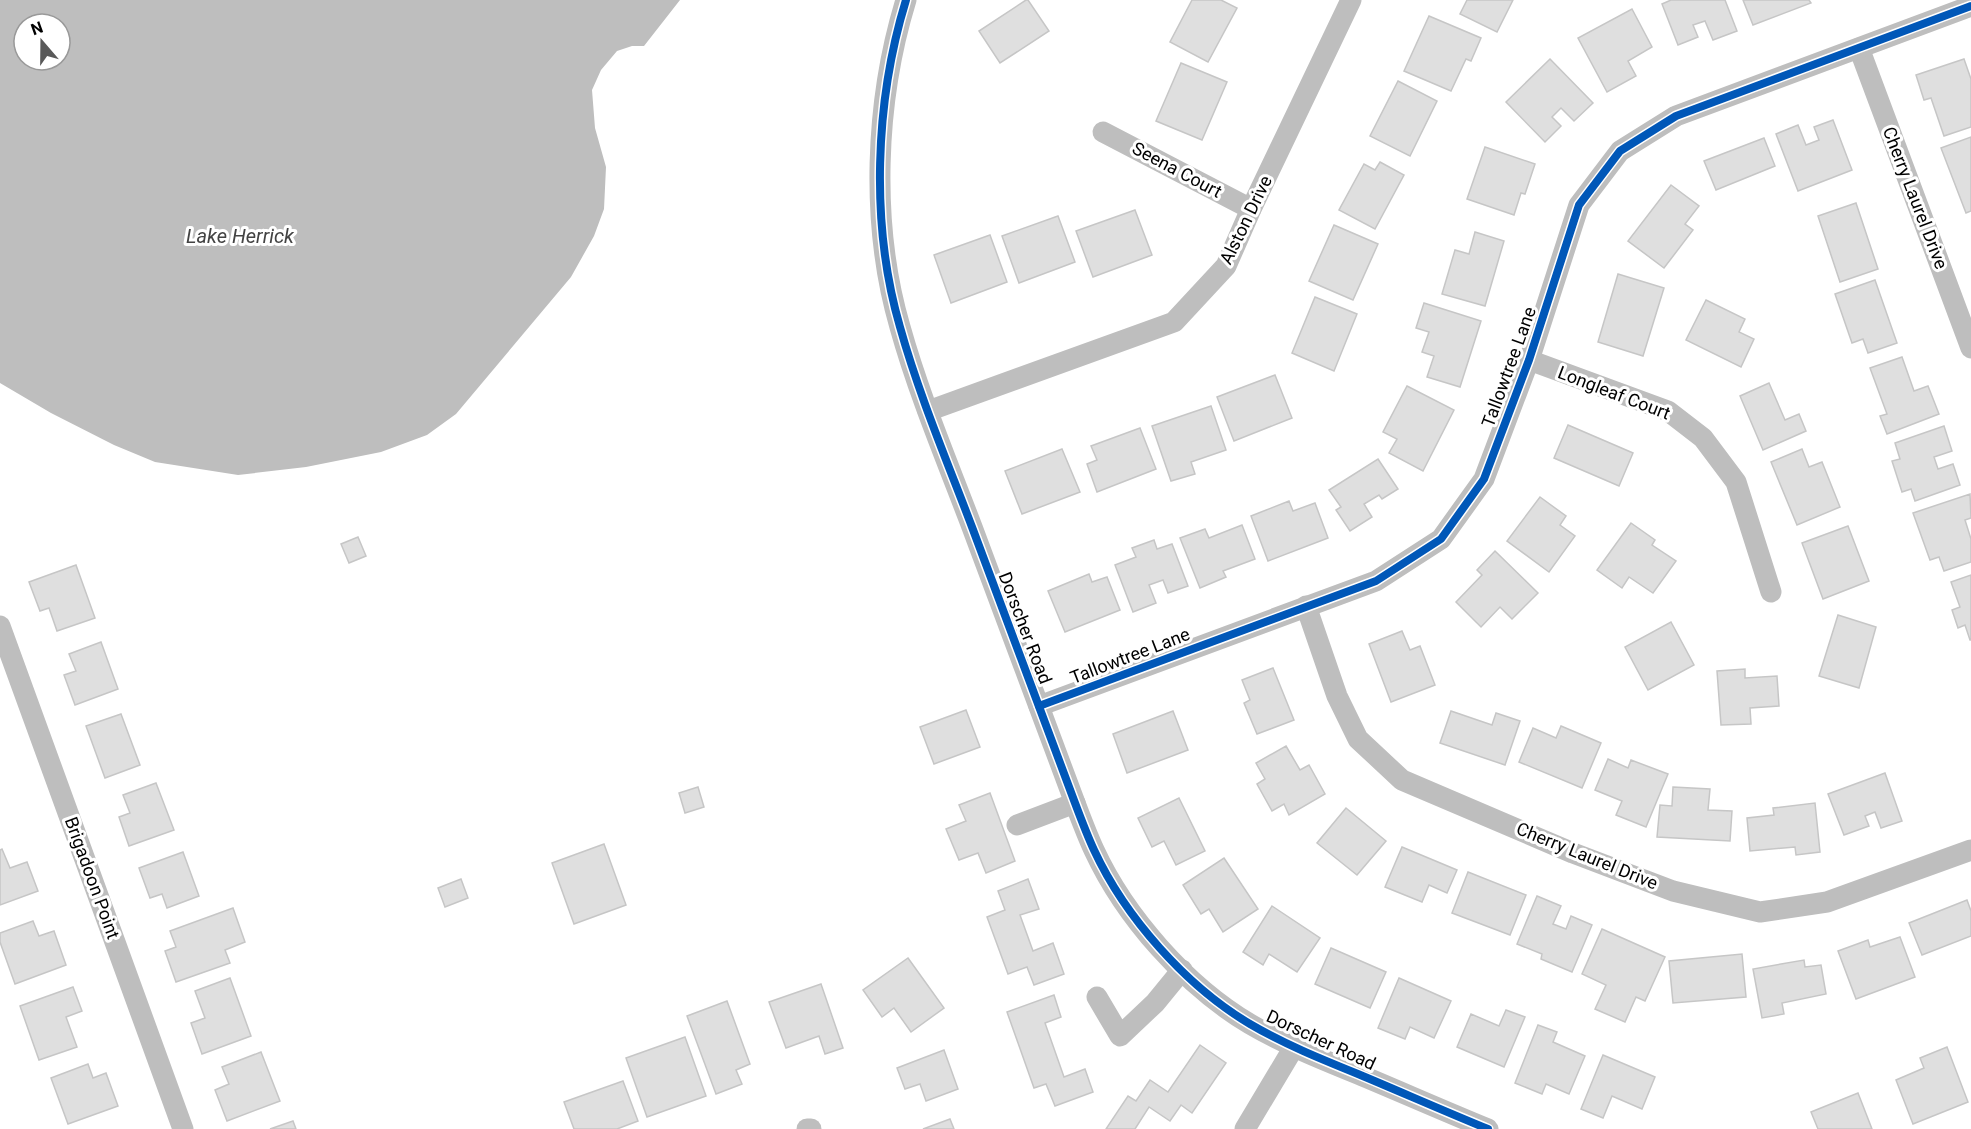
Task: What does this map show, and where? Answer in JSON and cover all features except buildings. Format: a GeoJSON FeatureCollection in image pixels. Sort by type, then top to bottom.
{"type":"FeatureCollection","features":[{"type":"Feature","properties":{"kind":"street","name":"Dorscher Road"},"geometry":{"type":"LineString","coordinates":[[906,0],[888,80],[880,170],[888,274],[899,326],[928,411],[1094,851],[1114,886],[1142,926],[1182,970],[1214,999],[1250,1023],[1294,1047],[1488,1129]]}},
{"type":"Feature","properties":{"kind":"street","name":"Alston Drive"},"geometry":{"type":"LineString","coordinates":[[928,411],[1174,322],[1226,266],[1351,0]]}},
{"type":"Feature","properties":{"kind":"street","name":"Tallowtree Lane"},"geometry":{"type":"LineString","coordinates":[[1039,706],[1376,581],[1441,539],[1484,480],[1529,360],[1579,205],[1620,151],[1676,116],[1971,6]]}},
{"type":"Feature","properties":{"kind":"street","name":"Cherry Laurel Drive"},"geometry":{"type":"LineString","coordinates":[[1859,48],[1971,348]]}},
{"type":"Feature","properties":{"kind":"street","name":"Seena Court"},"geometry":{"type":"LineString","coordinates":[[1104,132],[1251,209]]}},
{"type":"Feature","properties":{"kind":"street","name":"Longleaf Court"},"geometry":{"type":"LineString","coordinates":[[1529,360],[1668,411],[1704,438],[1737,482],[1771,592]]}},
{"type":"Feature","properties":{"kind":"street","name":"Cherry Laurel Drive"},"geometry":{"type":"LineString","coordinates":[[1306,606],[1337,696],[1358,739],[1402,780],[1573,853],[1674,891],[1760,912],[1827,902],[1971,850]]}},
{"type":"Feature","properties":{"kind":"street","name":"Brigadoon Point"},"geometry":{"type":"LineString","coordinates":[[0,626],[183,1129]]}},
{"type":"Feature","properties":{"kind":"street"},"geometry":{"type":"LineString","coordinates":[[1017,825],[1075,803]]}},
{"type":"Feature","properties":{"kind":"street"},"geometry":{"type":"LineString","coordinates":[[1097,997],[1120,1036],[1155,1003],[1182,970]]}},
{"type":"Feature","properties":{"kind":"street"},"geometry":{"type":"LineString","coordinates":[[1245,1129],[1294,1047]]}},
{"type":"Feature","properties":{"kind":"water","name":"Lake Herrick"},"geometry":{"type":"Polygon","coordinates":[[[0,0],[680,0],[644,46],[632,46],[617,51],[601,70],[592,90],[595,128],[606,167],[604,209],[594,236],[571,277],[456,414],[427,435],[381,452],[306,467],[238,475],[155,462],[114,445],[51,413],[0,383],[0,0]]]}},
{"type":"Feature","properties":{"kind":"cycle path"},"geometry":{"type":"LineString","coordinates":[[906,0],[888,79],[880,163],[884,247],[890,288],[925,403],[1094,850],[1122,900],[1160,948],[1181,970],[1226,1008],[1289,1045],[1488,1129]]}},
{"type":"Feature","properties":{"kind":"cycle path"},"geometry":{"type":"LineString","coordinates":[[1039,706],[1376,581],[1441,539],[1484,479],[1529,360],[1579,205],[1620,151],[1676,116],[1971,6]]}}]}
